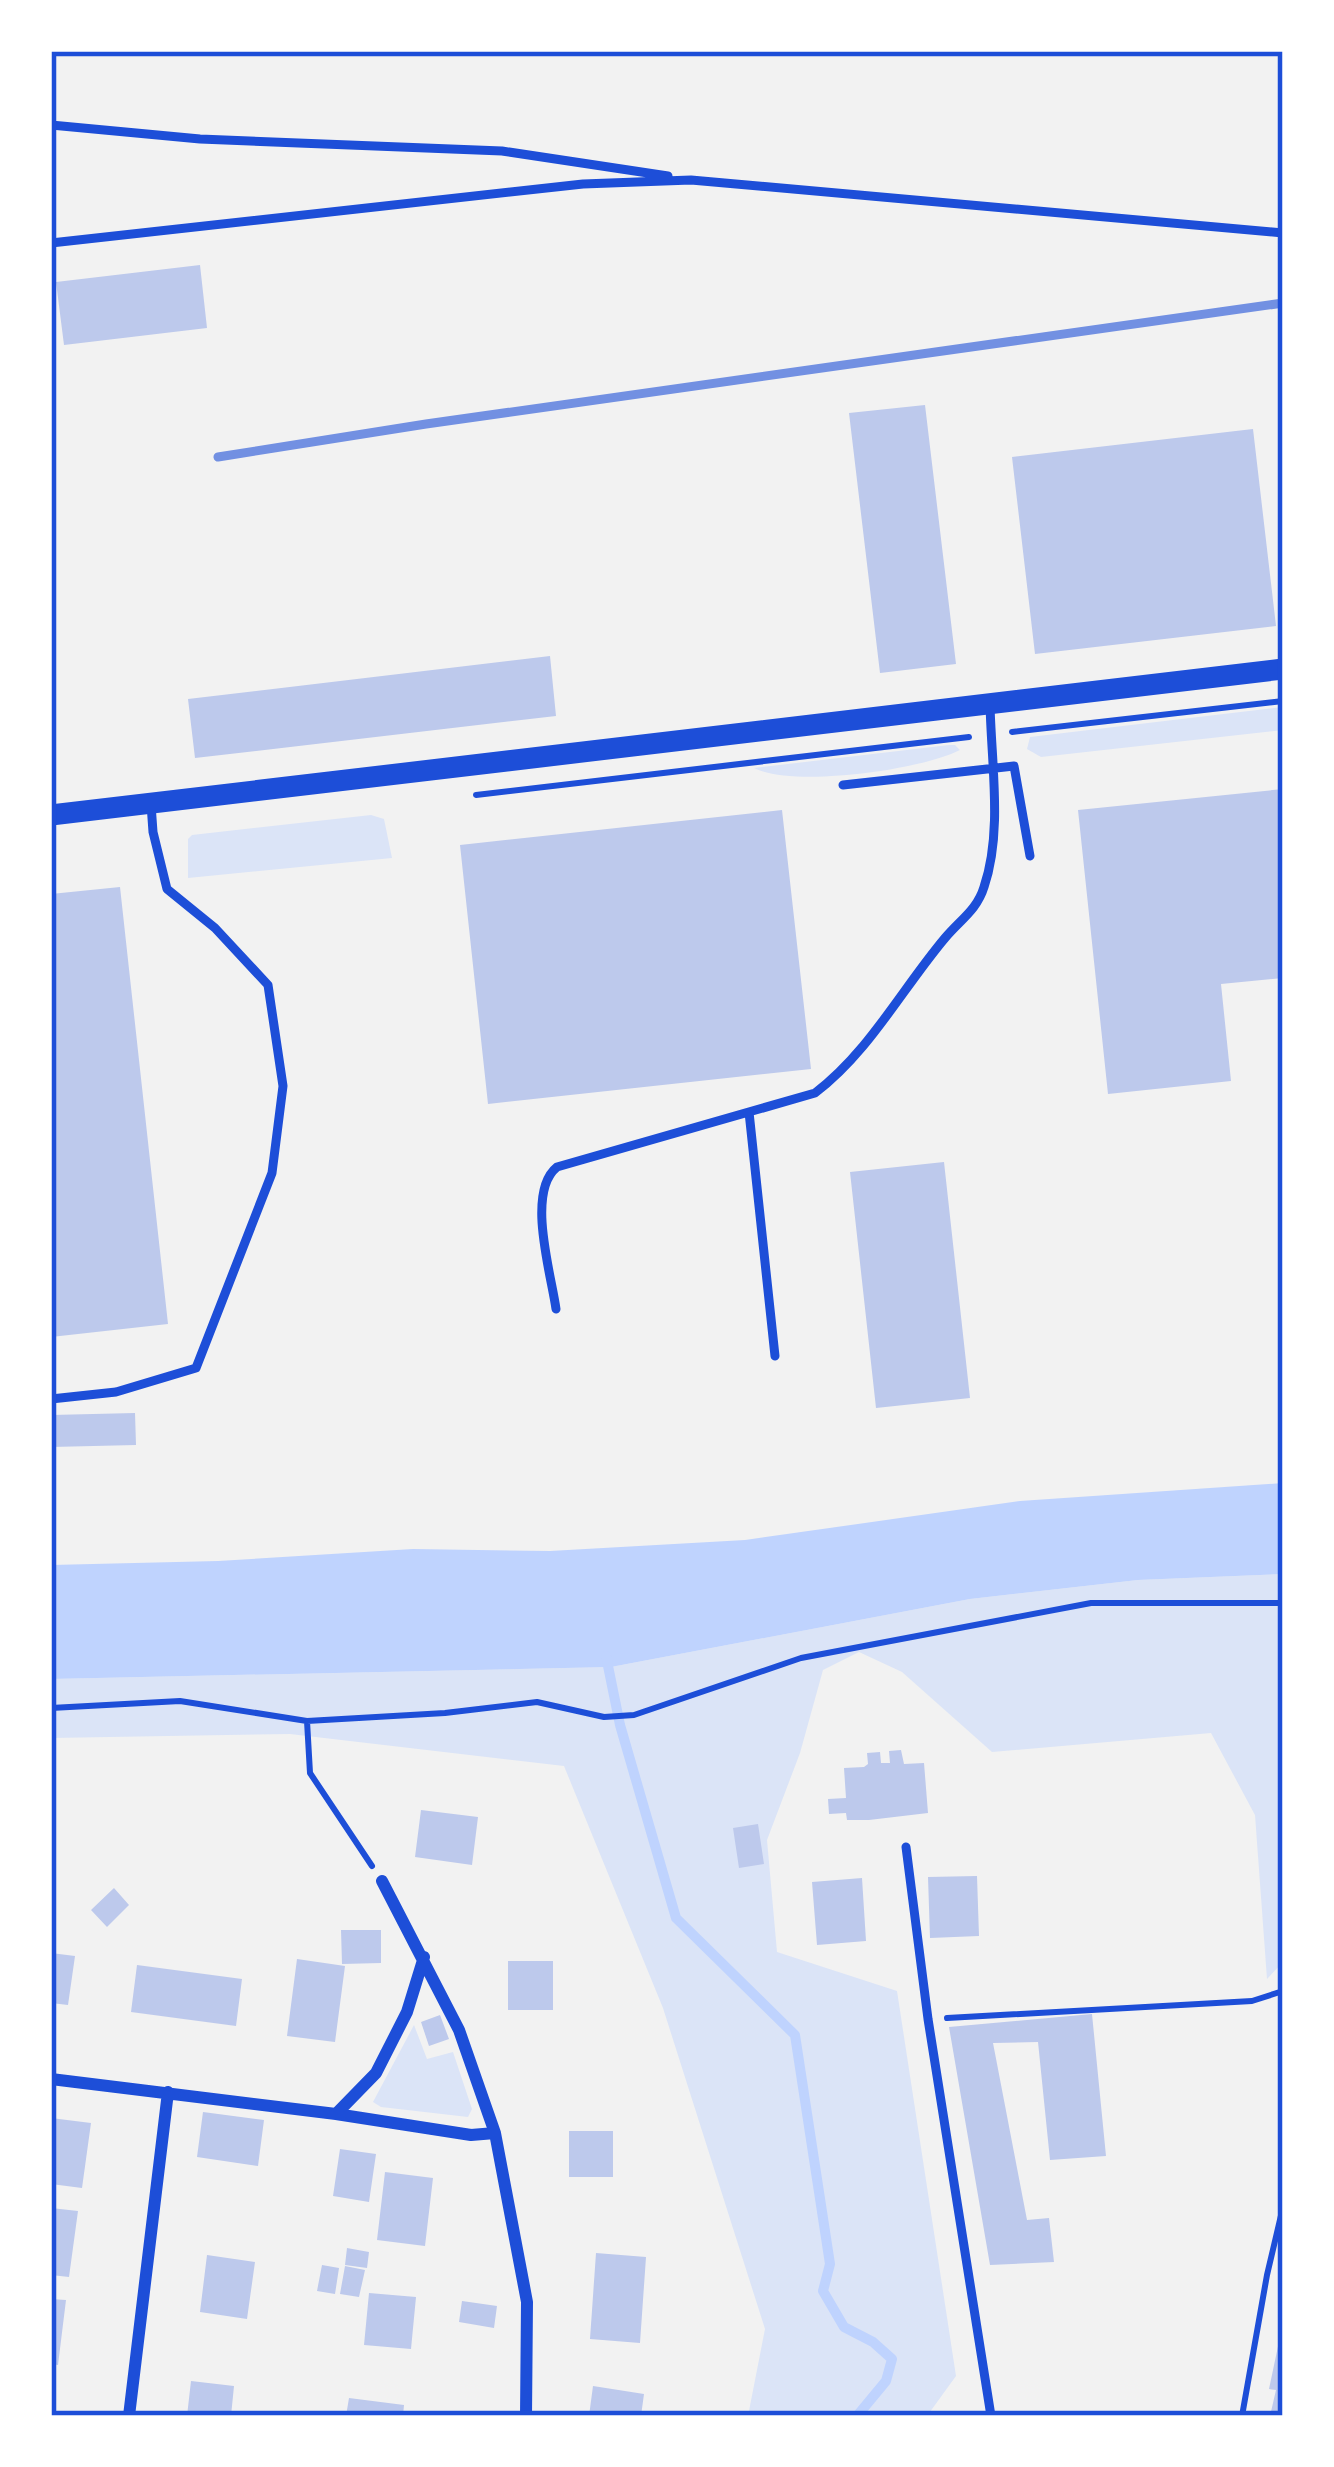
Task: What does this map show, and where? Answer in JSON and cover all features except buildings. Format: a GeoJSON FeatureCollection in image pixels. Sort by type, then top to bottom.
{"type":"FeatureCollection","features":[{"type":"Feature","properties":{"kind":"street"},"geometry":{"type":"LineString","coordinates":[[51,814],[1283,669]]}},
{"type":"Feature","properties":{"kind":"street"},"geometry":{"type":"LineString","coordinates":[[382,1881],[459,2030],[495,2133],[527,2302],[526,2416]]}},
{"type":"Feature","properties":{"kind":"street"},"geometry":{"type":"LineString","coordinates":[[336,2114],[376,2073],[407,2012],[424,1956]]}},
{"type":"Feature","properties":{"kind":"street"},"geometry":{"type":"LineString","coordinates":[[51,2079],[471,2135],[495,2133]]}},
{"type":"Feature","properties":{"kind":"street"},"geometry":{"type":"LineString","coordinates":[[129,2416],[168,2092]]}},
{"type":"Feature","properties":{"kind":"lane"},"geometry":{"type":"LineString","coordinates":[[51,125],[200,140],[502,152],[691,180],[1283,233]]}},
{"type":"Feature","properties":{"kind":"lane"},"geometry":{"type":"LineString","coordinates":[[51,243],[583,184],[691,180]]}},
{"type":"Feature","properties":{"kind":"lane"},"geometry":{"type":"LineString","coordinates":[[556,1309],[540,1202],[549,1174],[557,1167],[815,1093],[843,1072],[948,934],[975,909],[990,866],[994,769],[990,704]]}},
{"type":"Feature","properties":{"kind":"lane"},"geometry":{"type":"LineString","coordinates":[[843,785],[1013,766],[1030,856]]}},
{"type":"Feature","properties":{"kind":"lane"},"geometry":{"type":"LineString","coordinates":[[51,1399],[116,1392],[196,1367],[272,1173],[283,1086],[268,985],[214,928],[167,889],[151,804]]}},
{"type":"Feature","properties":{"kind":"lane"},"geometry":{"type":"LineString","coordinates":[[749,1112],[775,1356]]}},
{"type":"Feature","properties":{"kind":"lane"},"geometry":{"type":"LineString","coordinates":[[906,1847],[928,2019],[991,2416]]}},
{"type":"Feature","properties":{"kind":"path"},"geometry":{"type":"LineString","coordinates":[[51,1708],[180,1701],[307,1721],[537,1702],[604,1717],[634,1714],[800,1658],[1091,1603],[1283,1603]]}},
{"type":"Feature","properties":{"kind":"path"},"geometry":{"type":"LineString","coordinates":[[307,1721],[310,1773],[382,1881]]}},
{"type":"Feature","properties":{"kind":"path"},"geometry":{"type":"LineString","coordinates":[[928,2019],[1252,2001],[1283,1991]]}},
{"type":"Feature","properties":{"kind":"path"},"geometry":{"type":"LineString","coordinates":[[1242,2416],[1283,2206]]}},
{"type":"Feature","properties":{"kind":"shaded area"},"geometry":{"type":"Polygon","coordinates":[[[1283,707],[1283,730],[1041,757],[1027,749],[1030,737],[1283,707]]]}},
{"type":"Feature","properties":{"kind":"shaded area"},"geometry":{"type":"Polygon","coordinates":[[[955,745],[960,750],[942,757],[857,774],[797,776],[754,768],[955,745]]]}},
{"type":"Feature","properties":{"kind":"shaded area"},"geometry":{"type":"Polygon","coordinates":[[[371,815],[384,819],[392,858],[188,878],[188,839],[192,835],[371,815]]]}},
{"type":"Feature","properties":{"kind":"shaded area"},"geometry":{"type":"Polygon","coordinates":[[[1283,1574],[1283,1962],[1267,1979],[1255,1815],[1211,1733],[992,1752],[902,1672],[859,1652],[823,1670],[800,1753],[767,1840],[777,1952],[897,1991],[956,2376],[927,2416],[748,2416],[765,2329],[663,2008],[564,1766],[290,1734],[51,1738],[51,1679],[611,1667],[970,1599],[1138,1580],[1283,1574]]]}},
{"type":"Feature","properties":{"kind":"shaded area"},"geometry":{"type":"Polygon","coordinates":[[[414,2025],[427,2059],[453,2052],[472,2109],[468,2117],[381,2107],[373,2102],[414,2025]]]}},
{"type":"Feature","properties":{"kind":"water"},"geometry":{"type":"Polygon","coordinates":[[[1283,1483],[1283,1574],[1138,1580],[970,1599],[611,1667],[51,1679],[51,1565],[413,1549],[550,1551],[745,1540],[1020,1501],[1283,1483]]]}},
{"type":"Feature","properties":{"kind":"waterway"},"geometry":{"type":"LineString","coordinates":[[606,1656],[620,1725],[676,1918],[795,2035],[830,2264],[823,2291],[844,2327],[873,2342],[892,2359],[886,2381],[857,2416]]}},
{"type":"Feature","properties":{"kind":"railway"},"geometry":{"type":"LineString","coordinates":[[218,457],[1283,303]]}}]}
